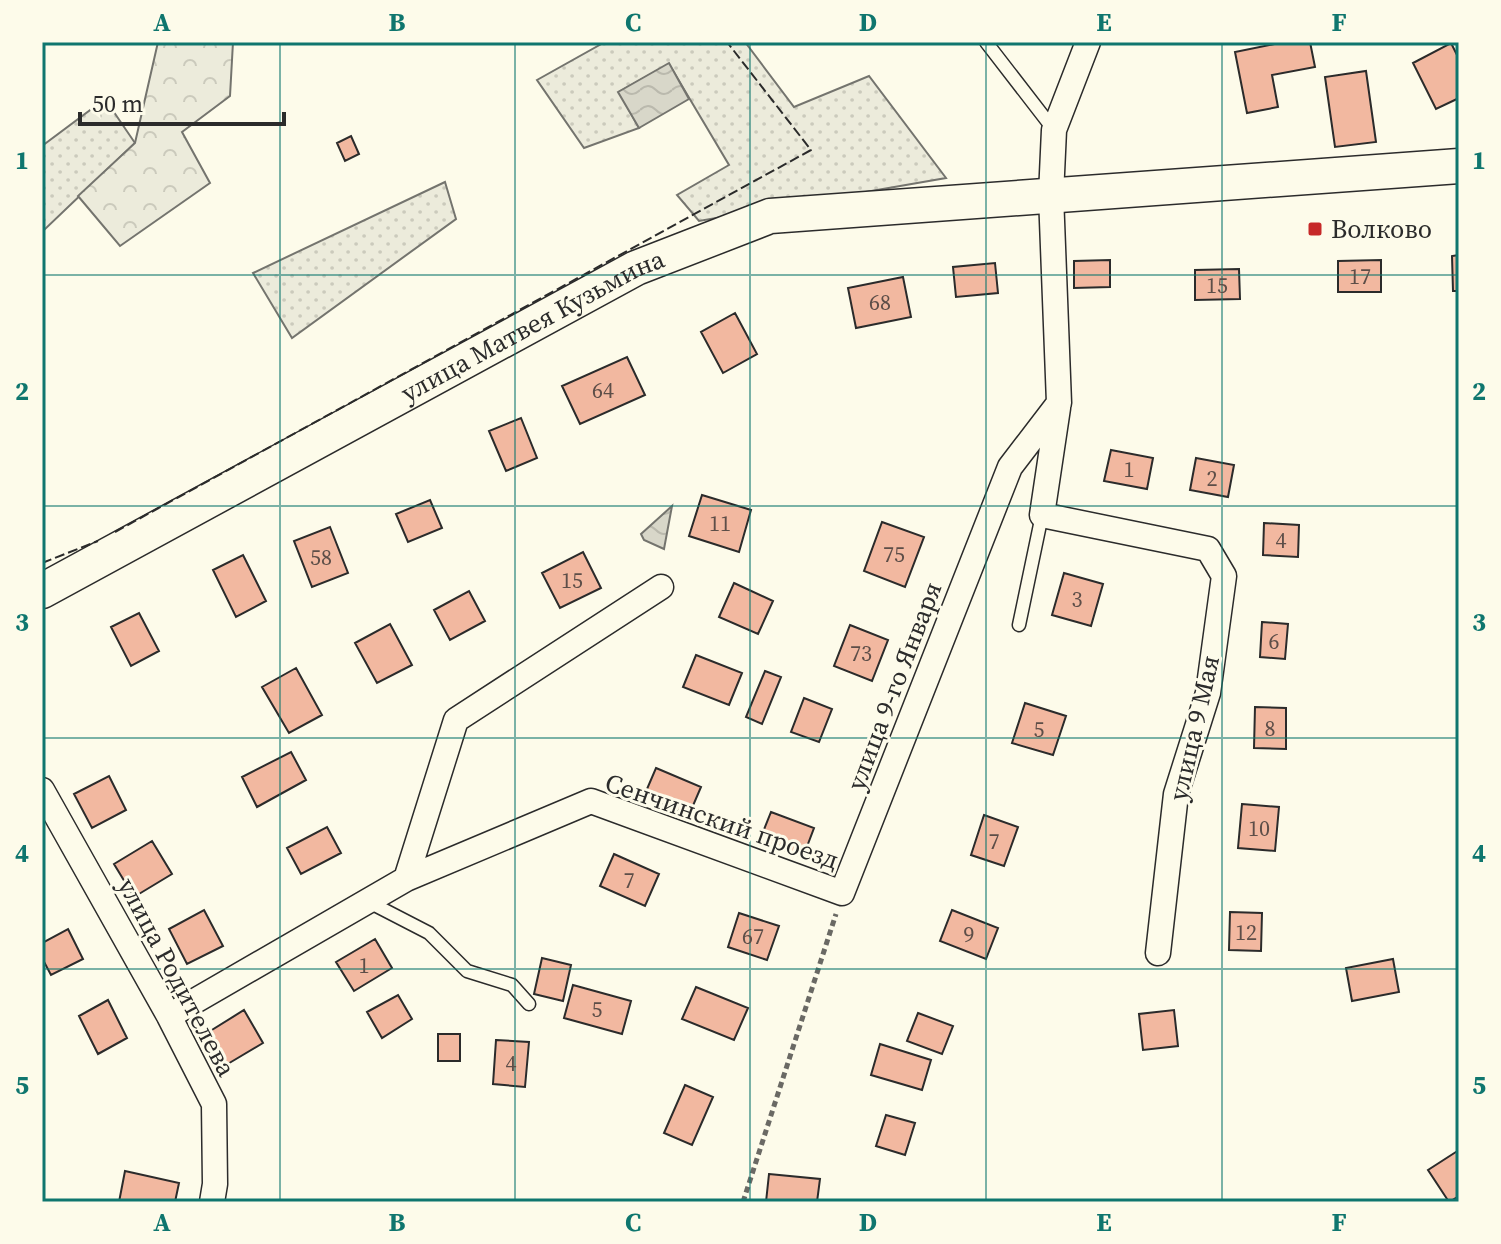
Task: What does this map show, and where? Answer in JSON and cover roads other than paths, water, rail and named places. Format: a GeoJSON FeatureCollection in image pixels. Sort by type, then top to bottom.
{"type":"FeatureCollection","features":[{"type":"Feature","properties":{"kind":"main road"},"geometry":{"type":"LineString","coordinates":[[1058,194],[1459,166]]}},
{"type":"Feature","properties":{"kind":"main road","name":"улица Матвея Кузьмина"},"geometry":{"type":"LineString","coordinates":[[42,591],[636,268],[770,216],[1058,194]]}},
{"type":"Feature","properties":{"kind":"street"},"geometry":{"type":"LineString","coordinates":[[1042,515],[1059,403],[1058,194],[1054,130],[1088,42]]}},
{"type":"Feature","properties":{"kind":"street","name":"улица 9-го Января"},"geometry":{"type":"LineString","coordinates":[[842,893],[1010,467],[1059,403]]}},
{"type":"Feature","properties":{"kind":"street","name":"улица 9 Мая"},"geometry":{"type":"LineString","coordinates":[[1042,515],[1208,549],[1224,576],[1208,693],[1176,794],[1158,953]]}},
{"type":"Feature","properties":{"kind":"street"},"geometry":{"type":"LineString","coordinates":[[406,879],[456,720],[661,587]]}},
{"type":"Feature","properties":{"kind":"street","name":"улица Родителева"},"geometry":{"type":"LineString","coordinates":[[42,790],[50,821],[169,1016],[214,1104],[215,1184],[212,1202]]}},
{"type":"Feature","properties":{"kind":"street","name":"Сенчинский проезд"},"geometry":{"type":"LineString","coordinates":[[169,1016],[406,879],[591,801],[842,893]]}},
{"type":"Feature","properties":{"kind":"lane"},"geometry":{"type":"LineString","coordinates":[[986,42],[1054,130]]}},
{"type":"Feature","properties":{"kind":"lane"},"geometry":{"type":"LineString","coordinates":[[1019,625],[1042,515]]}},
{"type":"Feature","properties":{"kind":"lane"},"geometry":{"type":"LineString","coordinates":[[367,901],[429,933],[467,971],[512,985],[529,1004]]}},
{"type":"Feature","properties":{"kind":"water"},"geometry":{"type":"Polygon","coordinates":[[[669,63],[689,99],[639,128],[618,92],[669,63]]]}},
{"type":"Feature","properties":{"kind":"water"},"geometry":{"type":"Polygon","coordinates":[[[672,506],[664,549],[644,540],[641,534],[672,506]]]}},
{"type":"Feature","properties":{"kind":"place","name":"Волково"},"geometry":{"type":"Point","coordinates":[1315,229]}}]}
